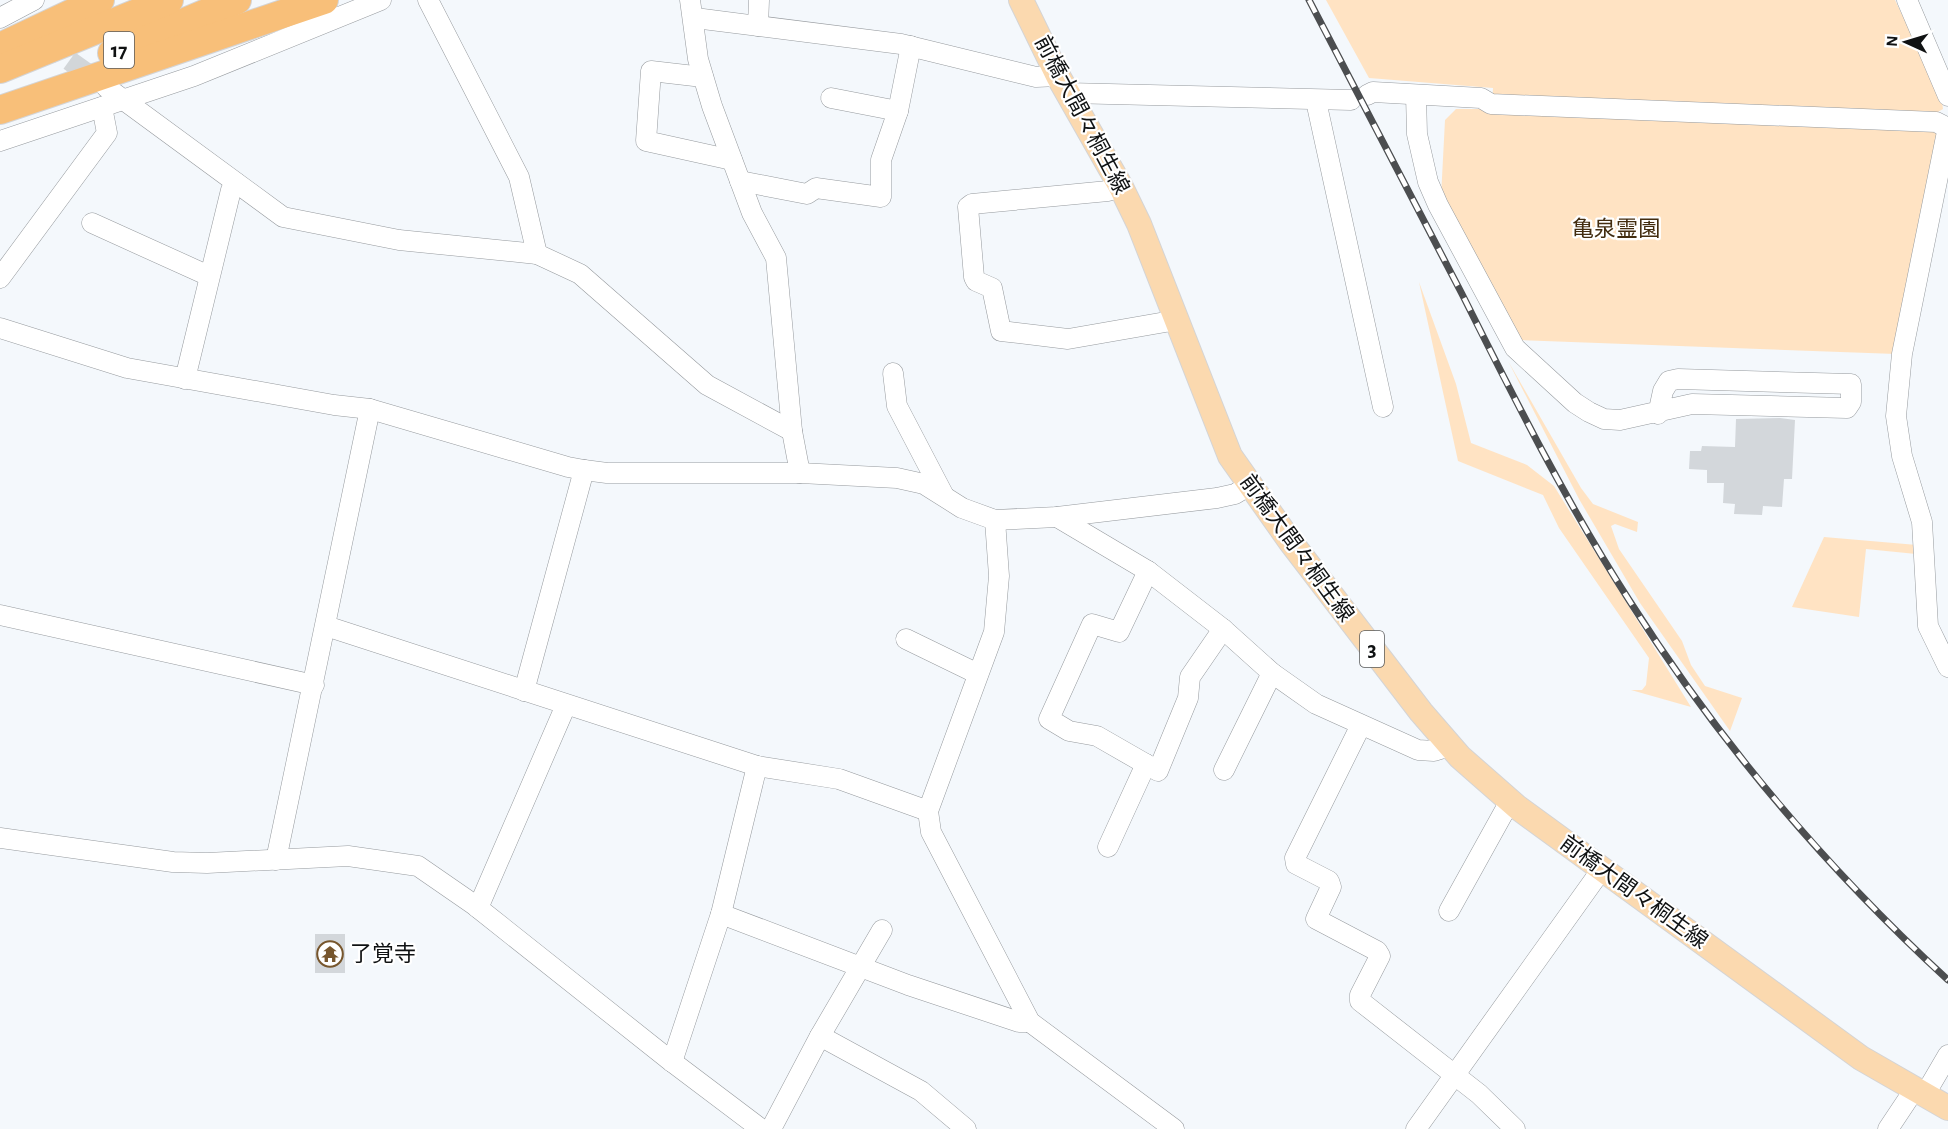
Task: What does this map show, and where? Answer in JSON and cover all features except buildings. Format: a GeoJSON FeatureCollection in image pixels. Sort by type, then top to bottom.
{"type":"FeatureCollection","features":[{"type":"Feature","properties":{"kind":"highway"},"geometry":{"type":"LineString","coordinates":[[0,47],[100,0]]}},
{"type":"Feature","properties":{"kind":"highway","name":"17"},"geometry":{"type":"LineString","coordinates":[[0,69],[169,0]]}},
{"type":"Feature","properties":{"kind":"highway","name":"17"},"geometry":{"type":"LineString","coordinates":[[0,98],[237,0]]}},
{"type":"Feature","properties":{"kind":"highway"},"geometry":{"type":"LineString","coordinates":[[0,110],[324,0]]}},
{"type":"Feature","properties":{"kind":"main road","name":"前橋大間々桐生線"},"geometry":{"type":"LineString","coordinates":[[1021,0],[1063,84],[1121,187],[1178,320],[1215,422],[1230,456],[1290,541],[1450,746],[1484,780],[1510,801],[1860,1058],[1948,1108]]}},
{"type":"Feature","properties":{"kind":"street"},"geometry":{"type":"LineString","coordinates":[[7,17],[34,0]]}},
{"type":"Feature","properties":{"kind":"street"},"geometry":{"type":"LineString","coordinates":[[0,141],[194,76],[381,0]]}},
{"type":"Feature","properties":{"kind":"street"},"geometry":{"type":"LineString","coordinates":[[428,0],[519,177],[537,254]]}},
{"type":"Feature","properties":{"kind":"street"},"geometry":{"type":"LineString","coordinates":[[758,26],[759,0]]}},
{"type":"Feature","properties":{"kind":"street"},"geometry":{"type":"LineString","coordinates":[[1906,0],[1948,96]]}},
{"type":"Feature","properties":{"kind":"street"},"geometry":{"type":"LineString","coordinates":[[800,473],[792,431],[776,258],[752,213],[703,77],[698,58],[692,9],[758,26],[911,46],[1063,84],[1316,101],[1359,97],[1373,92],[1481,98],[1491,104],[1936,122],[1948,128],[1902,354],[1896,416],[1902,456],[1922,522],[1928,626],[1948,667]]}},
{"type":"Feature","properties":{"kind":"street"},"geometry":{"type":"LineString","coordinates":[[740,181],[807,194],[816,189],[882,196],[880,160],[898,111],[911,46]]}},
{"type":"Feature","properties":{"kind":"street"},"geometry":{"type":"LineString","coordinates":[[703,77],[651,71],[646,141],[732,160]]}},
{"type":"Feature","properties":{"kind":"street"},"geometry":{"type":"LineString","coordinates":[[106,87],[283,217],[399,240],[537,254],[580,274],[707,385],[792,431]]}},
{"type":"Feature","properties":{"kind":"street"},"geometry":{"type":"LineString","coordinates":[[1416,94],[1417,134],[1428,182],[1515,348],[1575,403],[1604,419],[1658,414],[1692,404],[1847,408],[1851,402],[1851,384],[1678,379],[1669,381],[1663,391],[1658,414]]}},
{"type":"Feature","properties":{"kind":"street"},"geometry":{"type":"LineString","coordinates":[[831,98],[898,111]]}},
{"type":"Feature","properties":{"kind":"street"},"geometry":{"type":"LineString","coordinates":[[1316,101],[1383,406]]}},
{"type":"Feature","properties":{"kind":"street"},"geometry":{"type":"LineString","coordinates":[[0,278],[107,133],[102,107]]}},
{"type":"Feature","properties":{"kind":"street"},"geometry":{"type":"LineString","coordinates":[[184,379],[231,190],[236,183]]}},
{"type":"Feature","properties":{"kind":"street"},"geometry":{"type":"LineString","coordinates":[[1121,187],[1108,191],[972,204],[968,207],[974,277],[976,281],[993,288],[1001,331],[1068,339],[1178,320]]}},
{"type":"Feature","properties":{"kind":"street"},"geometry":{"type":"LineString","coordinates":[[92,223],[209,276]]}},
{"type":"Feature","properties":{"kind":"street"},"geometry":{"type":"LineString","coordinates":[[0,328],[127,368],[370,409],[568,467],[607,473],[800,473],[897,478],[924,484],[962,508],[995,520],[1057,517],[1217,498],[1235,494],[1250,485]]}},
{"type":"Feature","properties":{"kind":"street"},"geometry":{"type":"LineString","coordinates":[[893,373],[897,406],[944,497]]}},
{"type":"Feature","properties":{"kind":"street"},"geometry":{"type":"LineString","coordinates":[[276,860],[370,409]]}},
{"type":"Feature","properties":{"kind":"street"},"geometry":{"type":"LineString","coordinates":[[524,691],[585,470]]}},
{"type":"Feature","properties":{"kind":"street"},"geometry":{"type":"LineString","coordinates":[[1057,517],[1148,571],[1223,629],[1272,673],[1316,704],[1418,750],[1434,751],[1450,746]]}},
{"type":"Feature","properties":{"kind":"street"},"geometry":{"type":"LineString","coordinates":[[995,520],[999,576],[994,632],[928,811],[931,832],[1030,1022],[1174,1129]]}},
{"type":"Feature","properties":{"kind":"street"},"geometry":{"type":"LineString","coordinates":[[1148,571],[1119,632],[1092,624],[1049,719],[1069,731],[1097,736],[1158,771],[1188,698],[1190,677],[1223,629]]}},
{"type":"Feature","properties":{"kind":"street"},"geometry":{"type":"LineString","coordinates":[[0,615],[314,685]]}},
{"type":"Feature","properties":{"kind":"street"},"geometry":{"type":"LineString","coordinates":[[326,626],[757,766],[839,778],[928,811]]}},
{"type":"Feature","properties":{"kind":"street"},"geometry":{"type":"LineString","coordinates":[[906,639],[978,674]]}},
{"type":"Feature","properties":{"kind":"street"},"geometry":{"type":"LineString","coordinates":[[1224,770],[1272,673]]}},
{"type":"Feature","properties":{"kind":"street"},"geometry":{"type":"LineString","coordinates":[[478,908],[566,705]]}},
{"type":"Feature","properties":{"kind":"street"},"geometry":{"type":"LineString","coordinates":[[1361,725],[1295,858],[1296,864],[1329,881],[1331,887],[1316,919],[1377,951],[1380,956],[1360,995],[1360,1001],[1455,1075],[1515,1129]]}},
{"type":"Feature","properties":{"kind":"street"},"geometry":{"type":"LineString","coordinates":[[1108,847],[1146,764]]}},
{"type":"Feature","properties":{"kind":"street"},"geometry":{"type":"LineString","coordinates":[[672,1062],[721,914],[757,766]]}},
{"type":"Feature","properties":{"kind":"street"},"geometry":{"type":"LineString","coordinates":[[1449,911],[1510,801]]}},
{"type":"Feature","properties":{"kind":"street"},"geometry":{"type":"LineString","coordinates":[[0,838],[173,862],[207,863],[348,856],[418,866],[478,908],[672,1062],[761,1129]]}},
{"type":"Feature","properties":{"kind":"street"},"geometry":{"type":"LineString","coordinates":[[1416,1129],[1602,869]]}},
{"type":"Feature","properties":{"kind":"street"},"geometry":{"type":"LineString","coordinates":[[721,914],[859,966],[1019,1022],[1030,1022]]}},
{"type":"Feature","properties":{"kind":"street"},"geometry":{"type":"LineString","coordinates":[[771,1129],[859,966],[882,930]]}},
{"type":"Feature","properties":{"kind":"street"},"geometry":{"type":"LineString","coordinates":[[820,1036],[921,1091],[966,1129]]}},
{"type":"Feature","properties":{"kind":"street"},"geometry":{"type":"LineString","coordinates":[[1888,1129],[1948,1055]]}},
{"type":"Feature","properties":{"kind":"green space","name":"亀泉霊園"},"geometry":{"type":"Polygon","coordinates":[[[1326,0],[1895,0],[1941,95],[1943,109],[1936,113],[1940,129],[1896,354],[1516,340],[1441,197],[1445,120],[1456,109],[1492,109],[1493,88],[1369,78],[1326,0]]]}},
{"type":"Feature","properties":{"kind":"green space"},"geometry":{"type":"Polygon","coordinates":[[[1419,282],[1456,384],[1471,443],[1527,465],[1554,486],[1691,707],[1631,690],[1642,690],[1646,685],[1649,658],[1559,528],[1543,495],[1458,461],[1419,282]]]}},
{"type":"Feature","properties":{"kind":"green space"},"geometry":{"type":"Polygon","coordinates":[[[1508,361],[1581,488],[1593,504],[1638,522],[1637,532],[1615,524],[1611,526],[1619,549],[1682,641],[1691,665],[1705,686],[1742,698],[1730,731],[1640,603],[1579,499],[1508,361]]]}},
{"type":"Feature","properties":{"kind":"green space"},"geometry":{"type":"Polygon","coordinates":[[[1824,537],[1917,545],[1916,554],[1866,549],[1859,617],[1792,607],[1824,537]]]}},
{"type":"Feature","properties":{"kind":"tunnel"},"geometry":{"type":"LineString","coordinates":[[45,43],[102,84]]}},
{"type":"Feature","properties":{"kind":"railway"},"geometry":{"type":"LineString","coordinates":[[1309,0],[1541,449],[1629,600],[1699,702],[1776,800],[1859,893],[1948,980]]}},
{"type":"Feature","properties":{"kind":"place","name":"了覚寺"},"geometry":{"type":"Point","coordinates":[330,954]}}]}
